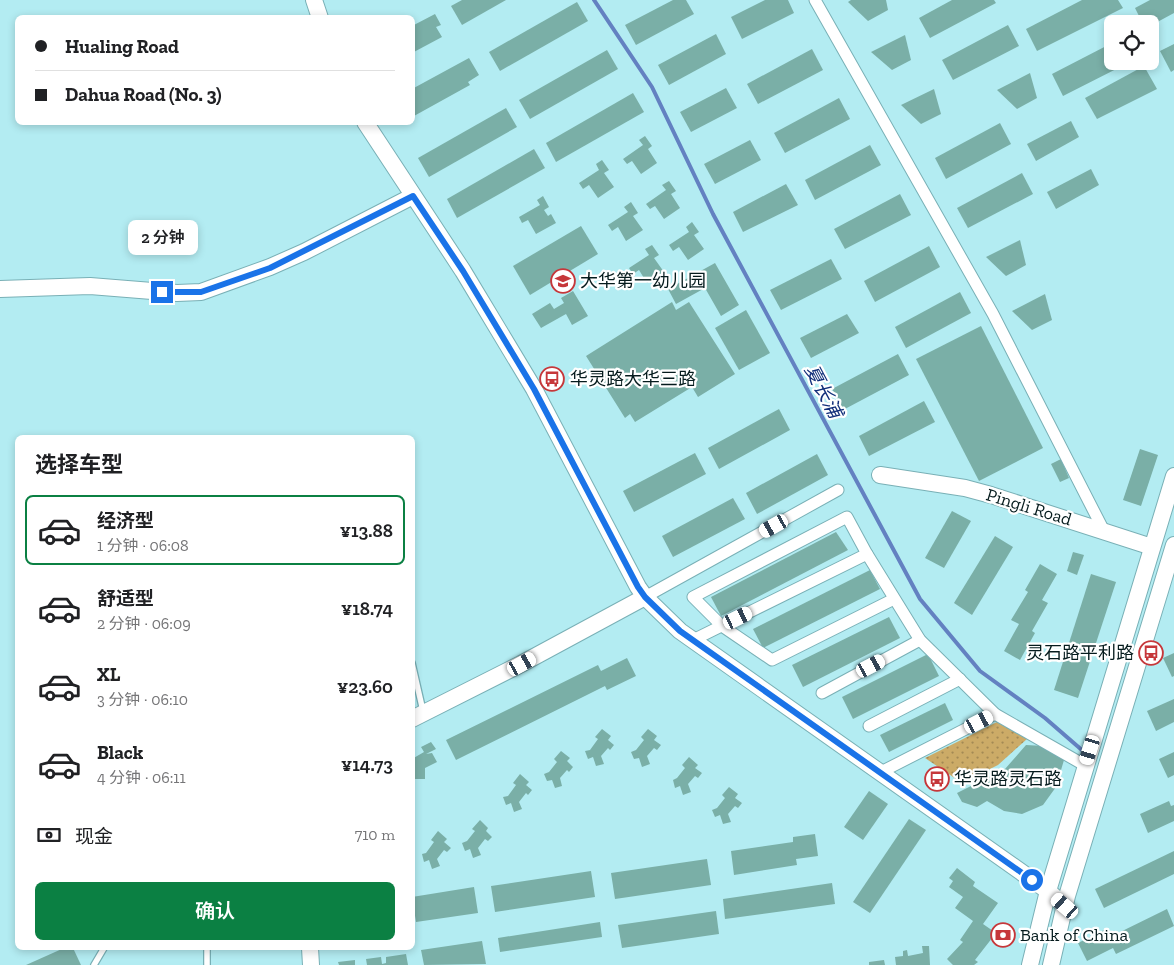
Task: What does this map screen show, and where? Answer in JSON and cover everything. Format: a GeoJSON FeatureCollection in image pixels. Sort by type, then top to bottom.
{"type":"FeatureCollection","features":[{"type":"Feature","properties":{"kind":"main road"},"geometry":{"type":"LineString","coordinates":[[314,0],[319,15]]}},
{"type":"Feature","properties":{"kind":"main road"},"geometry":{"type":"LineString","coordinates":[[367,125],[463,271],[534,389],[645,597],[680,631],[1048,891],[1065,906]]}},
{"type":"Feature","properties":{"kind":"main road"},"geometry":{"type":"LineString","coordinates":[[0,289],[90,286],[177,293],[201,292],[270,268],[413,196]]}},
{"type":"Feature","properties":{"kind":"main road","name":"Pingli Road"},"geometry":{"type":"LineString","coordinates":[[880,475],[982,492],[1152,547]]}},
{"type":"Feature","properties":{"kind":"main road"},"geometry":{"type":"LineString","coordinates":[[1030,965],[1048,891],[1174,476]]}},
{"type":"Feature","properties":{"kind":"main road"},"geometry":{"type":"LineString","coordinates":[[1050,965],[1065,906],[1173,550]]}},
{"type":"Feature","properties":{"kind":"main road"},"geometry":{"type":"LineString","coordinates":[[418,716],[522,664],[645,597]]}},
{"type":"Feature","properties":{"kind":"main road"},"geometry":{"type":"LineString","coordinates":[[310,950],[311,965]]}},
{"type":"Feature","properties":{"kind":"street"},"geometry":{"type":"LineString","coordinates":[[815,0],[993,314],[1104,531]]}},
{"type":"Feature","properties":{"kind":"street"},"geometry":{"type":"LineString","coordinates":[[645,597],[838,490]]}},
{"type":"Feature","properties":{"kind":"street"},"geometry":{"type":"LineString","coordinates":[[894,599],[772,660],[722,626],[693,597],[847,517],[867,554],[920,640],[995,714],[1086,766]]}},
{"type":"Feature","properties":{"kind":"street","name":"Pingli Road"},"geometry":{"type":"LineString","coordinates":[[1152,547],[1173,550]]}},
{"type":"Feature","properties":{"kind":"street"},"geometry":{"type":"LineString","coordinates":[[693,640],[867,554]]}},
{"type":"Feature","properties":{"kind":"street"},"geometry":{"type":"LineString","coordinates":[[822,693],[920,640]]}},
{"type":"Feature","properties":{"kind":"street"},"geometry":{"type":"LineString","coordinates":[[869,726],[960,679]]}},
{"type":"Feature","properties":{"kind":"street"},"geometry":{"type":"LineString","coordinates":[[879,773],[995,714]]}},
{"type":"Feature","properties":{"kind":"lane"},"geometry":{"type":"LineString","coordinates":[[415,690],[418,716]]}},
{"type":"Feature","properties":{"kind":"lane"},"geometry":{"type":"LineString","coordinates":[[94,965],[103,950]]}},
{"type":"Feature","properties":{"kind":"lane"},"geometry":{"type":"LineString","coordinates":[[207,950],[207,965]]}},
{"type":"Feature","properties":{"kind":"shaded area"},"geometry":{"type":"Polygon","coordinates":[[[997,722],[1027,739],[998,765],[962,783],[925,758],[997,722]]]}},
{"type":"Feature","properties":{"kind":"building"},"geometry":{"type":"Polygon","coordinates":[[[462,0],[506,0],[462,25],[451,6],[462,0]]]}},
{"type":"Feature","properties":{"kind":"building"},"geometry":{"type":"Polygon","coordinates":[[[673,0],[686,0],[694,14],[636,45],[625,25],[673,0]]]}},
{"type":"Feature","properties":{"kind":"building"},"geometry":{"type":"Polygon","coordinates":[[[765,0],[788,0],[794,13],[742,39],[731,17],[765,0]]]}},
{"type":"Feature","properties":{"kind":"building"},"geometry":{"type":"Polygon","coordinates":[[[851,0],[886,0],[888,10],[868,21],[848,2],[851,0]]]}},
{"type":"Feature","properties":{"kind":"building"},"geometry":{"type":"Polygon","coordinates":[[[952,0],[994,0],[996,3],[930,38],[919,18],[952,0]]]}},
{"type":"Feature","properties":{"kind":"building"},"geometry":{"type":"Polygon","coordinates":[[[1082,0],[1118,0],[1123,8],[1109,15],[1104,15],[1104,18],[1037,51],[1026,29],[1082,0]]]}},
{"type":"Feature","properties":{"kind":"building"},"geometry":{"type":"Polygon","coordinates":[[[1150,0],[1174,0],[1174,13],[1159,21],[1159,15],[1138,15],[1135,8],[1150,0]]]}},
{"type":"Feature","properties":{"kind":"building"},"geometry":{"type":"Polygon","coordinates":[[[577,2],[588,21],[500,71],[489,52],[577,2]]]}},
{"type":"Feature","properties":{"kind":"building"},"geometry":{"type":"Polygon","coordinates":[[[435,14],[441,25],[436,27],[442,37],[415,51],[415,24],[435,14]]]}},
{"type":"Feature","properties":{"kind":"building"},"geometry":{"type":"Polygon","coordinates":[[[1008,25],[1019,46],[953,80],[942,60],[1008,25]]]}},
{"type":"Feature","properties":{"kind":"building"},"geometry":{"type":"Polygon","coordinates":[[[716,34],[726,54],[669,85],[658,65],[716,34]]]}},
{"type":"Feature","properties":{"kind":"building"},"geometry":{"type":"Polygon","coordinates":[[[905,35],[911,60],[892,70],[871,52],[905,35]]]}},
{"type":"Feature","properties":{"kind":"building"},"geometry":{"type":"Polygon","coordinates":[[[1174,44],[1174,70],[1171,72],[1160,51],[1174,44]]]}},
{"type":"Feature","properties":{"kind":"building"},"geometry":{"type":"Polygon","coordinates":[[[1104,47],[1104,70],[1114,70],[1063,96],[1052,74],[1104,47]]]}},
{"type":"Feature","properties":{"kind":"building"},"geometry":{"type":"Polygon","coordinates":[[[812,49],[823,70],[758,104],[747,84],[812,49]]]}},
{"type":"Feature","properties":{"kind":"building"},"geometry":{"type":"Polygon","coordinates":[[[607,50],[618,69],[530,119],[519,100],[607,50]]]}},
{"type":"Feature","properties":{"kind":"building"},"geometry":{"type":"Polygon","coordinates":[[[469,58],[479,75],[468,82],[470,85],[415,115],[415,87],[469,58]]]}},
{"type":"Feature","properties":{"kind":"building"},"geometry":{"type":"Polygon","coordinates":[[[1137,70],[1146,70],[1157,89],[1097,119],[1085,98],[1137,70]]]}},
{"type":"Feature","properties":{"kind":"building"},"geometry":{"type":"Polygon","coordinates":[[[1030,73],[1037,98],[1017,109],[997,90],[1030,73]]]}},
{"type":"Feature","properties":{"kind":"building"},"geometry":{"type":"Polygon","coordinates":[[[726,88],[737,108],[691,132],[680,112],[726,88]]]}},
{"type":"Feature","properties":{"kind":"building"},"geometry":{"type":"Polygon","coordinates":[[[934,89],[941,114],[921,124],[901,105],[934,89]]]}},
{"type":"Feature","properties":{"kind":"building"},"geometry":{"type":"Polygon","coordinates":[[[633,93],[644,112],[556,162],[546,143],[633,93]]]}},
{"type":"Feature","properties":{"kind":"building"},"geometry":{"type":"Polygon","coordinates":[[[839,98],[850,119],[785,153],[774,133],[839,98]]]}},
{"type":"Feature","properties":{"kind":"building"},"geometry":{"type":"Polygon","coordinates":[[[506,108],[517,127],[429,177],[418,158],[506,108]]]}},
{"type":"Feature","properties":{"kind":"building"},"geometry":{"type":"Polygon","coordinates":[[[1071,121],[1079,137],[1036,161],[1027,144],[1071,121]]]}},
{"type":"Feature","properties":{"kind":"building"},"geometry":{"type":"Polygon","coordinates":[[[1000,123],[1011,144],[946,179],[935,158],[1000,123]]]}},
{"type":"Feature","properties":{"kind":"building"},"geometry":{"type":"Polygon","coordinates":[[[645,136],[652,146],[648,149],[657,163],[641,174],[632,161],[627,164],[623,159],[643,145],[639,140],[645,136]]]}},
{"type":"Feature","properties":{"kind":"building"},"geometry":{"type":"Polygon","coordinates":[[[750,140],[761,160],[715,184],[704,164],[750,140]]]}},
{"type":"Feature","properties":{"kind":"building"},"geometry":{"type":"Polygon","coordinates":[[[870,145],[881,165],[815,200],[805,180],[870,145]]]}},
{"type":"Feature","properties":{"kind":"building"},"geometry":{"type":"Polygon","coordinates":[[[534,149],[545,168],[457,218],[447,199],[534,149]]]}},
{"type":"Feature","properties":{"kind":"building"},"geometry":{"type":"Polygon","coordinates":[[[602,160],[609,170],[604,173],[614,187],[598,198],[589,185],[583,189],[579,183],[599,170],[596,164],[602,160]]]}},
{"type":"Feature","properties":{"kind":"building"},"geometry":{"type":"Polygon","coordinates":[[[1091,169],[1099,185],[1056,209],[1047,192],[1091,169]]]}},
{"type":"Feature","properties":{"kind":"building"},"geometry":{"type":"Polygon","coordinates":[[[1022,173],[1033,194],[968,228],[957,208],[1022,173]]]}},
{"type":"Feature","properties":{"kind":"building"},"geometry":{"type":"Polygon","coordinates":[[[669,181],[676,191],[671,194],[680,208],[664,219],[655,206],[650,209],[646,204],[666,190],[662,185],[669,181]]]}},
{"type":"Feature","properties":{"kind":"building"},"geometry":{"type":"Polygon","coordinates":[[[786,184],[798,205],[743,232],[733,212],[786,184]]]}},
{"type":"Feature","properties":{"kind":"building"},"geometry":{"type":"Polygon","coordinates":[[[900,194],[911,215],[845,249],[834,229],[900,194]]]}},
{"type":"Feature","properties":{"kind":"building"},"geometry":{"type":"Polygon","coordinates":[[[543,196],[549,207],[544,210],[548,216],[551,214],[556,223],[536,234],[528,220],[522,223],[519,217],[540,205],[537,200],[543,196]]]}},
{"type":"Feature","properties":{"kind":"building"},"geometry":{"type":"Polygon","coordinates":[[[631,202],[638,213],[633,216],[643,230],[626,241],[618,227],[612,231],[608,225],[628,212],[624,207],[631,202]]]}},
{"type":"Feature","properties":{"kind":"building"},"geometry":{"type":"Polygon","coordinates":[[[692,222],[699,232],[694,235],[704,249],[688,260],[679,247],[673,251],[669,245],[689,232],[686,227],[692,222]]]}},
{"type":"Feature","properties":{"kind":"building"},"geometry":{"type":"Polygon","coordinates":[[[581,226],[598,254],[530,295],[513,266],[581,226]]]}},
{"type":"Feature","properties":{"kind":"building"},"geometry":{"type":"Polygon","coordinates":[[[1020,240],[1026,265],[1006,276],[986,257],[1020,240]]]}},
{"type":"Feature","properties":{"kind":"building"},"geometry":{"type":"Polygon","coordinates":[[[652,245],[659,255],[654,258],[664,272],[647,283],[639,270],[633,274],[629,268],[649,255],[645,249],[652,245]]]}},
{"type":"Feature","properties":{"kind":"building"},"geometry":{"type":"Polygon","coordinates":[[[929,246],[940,267],[875,302],[864,281],[929,246]]]}},
{"type":"Feature","properties":{"kind":"building"},"geometry":{"type":"Polygon","coordinates":[[[831,259],[842,279],[781,310],[770,290],[831,259]]]}},
{"type":"Feature","properties":{"kind":"building"},"geometry":{"type":"Polygon","coordinates":[[[715,263],[739,305],[721,316],[705,288],[676,304],[668,289],[715,263]]]}},
{"type":"Feature","properties":{"kind":"building"},"geometry":{"type":"Polygon","coordinates":[[[573,291],[588,316],[572,325],[566,314],[541,328],[532,314],[550,303],[554,309],[564,303],[561,298],[573,291]]]}},
{"type":"Feature","properties":{"kind":"building"},"geometry":{"type":"Polygon","coordinates":[[[960,292],[971,313],[906,348],[895,327],[960,292]]]}},
{"type":"Feature","properties":{"kind":"building"},"geometry":{"type":"Polygon","coordinates":[[[1045,294],[1052,320],[1032,330],[1012,311],[1045,294]]]}},
{"type":"Feature","properties":{"kind":"building"},"geometry":{"type":"Polygon","coordinates":[[[672,302],[676,310],[689,302],[735,374],[698,397],[692,387],[635,422],[630,414],[625,418],[586,356],[672,302]]]}},
{"type":"Feature","properties":{"kind":"building"},"geometry":{"type":"Polygon","coordinates":[[[746,310],[770,353],[739,370],[715,328],[746,310]]]}},
{"type":"Feature","properties":{"kind":"building"},"geometry":{"type":"Polygon","coordinates":[[[847,314],[859,333],[811,358],[800,338],[847,314]]]}},
{"type":"Feature","properties":{"kind":"building"},"geometry":{"type":"Polygon","coordinates":[[[981,326],[1043,448],[979,481],[916,359],[981,326]]]}},
{"type":"Feature","properties":{"kind":"building"},"geometry":{"type":"Polygon","coordinates":[[[898,354],[909,375],[843,410],[832,389],[898,354]]]}},
{"type":"Feature","properties":{"kind":"building"},"geometry":{"type":"Polygon","coordinates":[[[924,401],[935,422],[869,456],[859,436],[924,401]]]}},
{"type":"Feature","properties":{"kind":"building"},"geometry":{"type":"Polygon","coordinates":[[[779,409],[790,430],[719,469],[708,448],[779,409]]]}},
{"type":"Feature","properties":{"kind":"building"},"geometry":{"type":"Polygon","coordinates":[[[1140,449],[1158,455],[1141,506],[1123,500],[1140,449]]]}},
{"type":"Feature","properties":{"kind":"building"},"geometry":{"type":"Polygon","coordinates":[[[695,453],[706,474],[634,512],[623,491],[695,453]]]}},
{"type":"Feature","properties":{"kind":"building"},"geometry":{"type":"Polygon","coordinates":[[[817,454],[828,475],[757,514],[746,493],[817,454]]]}},
{"type":"Feature","properties":{"kind":"building"},"geometry":{"type":"Polygon","coordinates":[[[1061,459],[1069,478],[1060,482],[1051,464],[1061,459]]]}},
{"type":"Feature","properties":{"kind":"building"},"geometry":{"type":"Polygon","coordinates":[[[733,498],[745,519],[673,557],[662,536],[733,498]]]}},
{"type":"Feature","properties":{"kind":"building"},"geometry":{"type":"Polygon","coordinates":[[[952,511],[971,521],[944,568],[925,558],[952,511]]]}},
{"type":"Feature","properties":{"kind":"building"},"geometry":{"type":"Polygon","coordinates":[[[836,532],[848,550],[721,616],[711,597],[836,532]]]}},
{"type":"Feature","properties":{"kind":"building"},"geometry":{"type":"Polygon","coordinates":[[[995,536],[1013,547],[972,615],[954,603],[995,536]]]}},
{"type":"Feature","properties":{"kind":"building"},"geometry":{"type":"Polygon","coordinates":[[[1073,552],[1084,555],[1077,575],[1067,571],[1073,552]]]}},
{"type":"Feature","properties":{"kind":"building"},"geometry":{"type":"Polygon","coordinates":[[[1040,564],[1057,574],[1042,600],[1048,603],[1032,631],[1035,633],[1020,660],[1004,651],[1019,624],[1011,620],[1028,592],[1025,590],[1040,564]]]}},
{"type":"Feature","properties":{"kind":"building"},"geometry":{"type":"Polygon","coordinates":[[[870,570],[880,589],[763,648],[753,629],[870,570]]]}},
{"type":"Feature","properties":{"kind":"building"},"geometry":{"type":"Polygon","coordinates":[[[1091,574],[1116,582],[1078,698],[1054,690],[1091,574]]]}},
{"type":"Feature","properties":{"kind":"building"},"geometry":{"type":"Polygon","coordinates":[[[889,617],[900,638],[803,687],[792,665],[889,617]]]}},
{"type":"Feature","properties":{"kind":"building"},"geometry":{"type":"Polygon","coordinates":[[[1174,653],[1174,676],[1172,677],[1163,658],[1174,653]]]}},
{"type":"Feature","properties":{"kind":"building"},"geometry":{"type":"Polygon","coordinates":[[[928,654],[939,676],[853,719],[842,697],[928,654]]]}},
{"type":"Feature","properties":{"kind":"building"},"geometry":{"type":"Polygon","coordinates":[[[627,658],[636,676],[607,690],[605,686],[456,760],[446,740],[598,665],[601,671],[627,658]]]}},
{"type":"Feature","properties":{"kind":"building"},"geometry":{"type":"Polygon","coordinates":[[[1174,699],[1174,722],[1156,731],[1147,711],[1174,699]]]}},
{"type":"Feature","properties":{"kind":"building"},"geometry":{"type":"Polygon","coordinates":[[[945,703],[953,720],[889,752],[880,735],[945,703]]]}},
{"type":"Feature","properties":{"kind":"building"},"geometry":{"type":"Polygon","coordinates":[[[602,729],[611,736],[608,740],[614,745],[610,750],[608,748],[601,756],[604,764],[596,766],[593,757],[588,759],[585,751],[590,750],[598,739],[595,737],[602,729]]]}},
{"type":"Feature","properties":{"kind":"building"},"geometry":{"type":"Polygon","coordinates":[[[648,729],[657,736],[654,740],[661,745],[657,750],[654,748],[647,756],[650,764],[642,767],[639,758],[634,759],[631,752],[636,750],[644,740],[641,737],[648,729]]]}},
{"type":"Feature","properties":{"kind":"building"},"geometry":{"type":"Polygon","coordinates":[[[431,742],[436,749],[426,754],[432,753],[437,762],[425,768],[425,779],[415,779],[415,757],[424,752],[421,747],[431,742]]]}},
{"type":"Feature","properties":{"kind":"building"},"geometry":{"type":"Polygon","coordinates":[[[1026,745],[1044,746],[1064,760],[1056,787],[1043,805],[1022,814],[1004,811],[987,801],[977,807],[962,802],[957,793],[1005,769],[1026,745]]]}},
{"type":"Feature","properties":{"kind":"building"},"geometry":{"type":"Polygon","coordinates":[[[561,751],[570,758],[567,761],[573,767],[569,772],[567,770],[560,778],[562,786],[555,788],[552,780],[547,781],[544,774],[549,772],[557,762],[554,759],[561,751]]]}},
{"type":"Feature","properties":{"kind":"building"},"geometry":{"type":"Polygon","coordinates":[[[1174,752],[1174,775],[1168,778],[1159,759],[1174,752]]]}},
{"type":"Feature","properties":{"kind":"building"},"geometry":{"type":"Polygon","coordinates":[[[689,757],[698,765],[695,768],[702,773],[698,778],[695,776],[688,784],[691,792],[683,795],[680,786],[675,788],[673,780],[685,768],[682,765],[689,757]]]}},
{"type":"Feature","properties":{"kind":"building"},"geometry":{"type":"Polygon","coordinates":[[[520,774],[529,782],[526,785],[532,790],[528,795],[526,793],[519,802],[522,809],[514,812],[511,803],[506,805],[503,797],[508,796],[516,785],[513,783],[520,774]]]}},
{"type":"Feature","properties":{"kind":"building"},"geometry":{"type":"Polygon","coordinates":[[[729,787],[738,794],[735,798],[742,803],[738,808],[735,806],[728,814],[731,822],[723,824],[720,815],[715,817],[712,810],[717,808],[725,798],[722,795],[729,787]]]}},
{"type":"Feature","properties":{"kind":"building"},"geometry":{"type":"Polygon","coordinates":[[[869,791],[888,804],[863,840],[844,827],[869,791]]]}},
{"type":"Feature","properties":{"kind":"building"},"geometry":{"type":"Polygon","coordinates":[[[1169,801],[1171,806],[1174,805],[1174,821],[1148,833],[1140,814],[1169,801]]]}},
{"type":"Feature","properties":{"kind":"building"},"geometry":{"type":"Polygon","coordinates":[[[909,819],[926,830],[870,913],[853,902],[909,819]]]}},
{"type":"Feature","properties":{"kind":"building"},"geometry":{"type":"Polygon","coordinates":[[[480,820],[488,828],[486,831],[492,837],[488,841],[485,839],[478,848],[481,855],[473,858],[470,849],[465,851],[462,843],[467,841],[475,831],[472,829],[480,820]]]}},
{"type":"Feature","properties":{"kind":"building"},"geometry":{"type":"Polygon","coordinates":[[[438,831],[447,839],[444,842],[451,848],[447,852],[444,850],[437,859],[440,866],[432,869],[429,860],[424,862],[422,854],[426,853],[434,842],[431,840],[438,831]]]}},
{"type":"Feature","properties":{"kind":"building"},"geometry":{"type":"Polygon","coordinates":[[[815,834],[818,856],[796,859],[797,865],[734,875],[731,851],[793,842],[793,837],[815,834]]]}},
{"type":"Feature","properties":{"kind":"building"},"geometry":{"type":"Polygon","coordinates":[[[1174,851],[1174,874],[1104,908],[1095,889],[1174,851]]]}},
{"type":"Feature","properties":{"kind":"building"},"geometry":{"type":"Polygon","coordinates":[[[707,859],[711,885],[615,899],[611,873],[707,859]]]}},
{"type":"Feature","properties":{"kind":"building"},"geometry":{"type":"Polygon","coordinates":[[[957,868],[975,882],[973,886],[998,903],[983,924],[996,933],[975,960],[978,962],[974,965],[953,965],[947,959],[963,942],[960,940],[973,921],[955,908],[963,897],[949,887],[953,881],[949,878],[957,868]]]}},
{"type":"Feature","properties":{"kind":"building"},"geometry":{"type":"Polygon","coordinates":[[[591,871],[595,897],[495,912],[491,886],[591,871]]]}},
{"type":"Feature","properties":{"kind":"building"},"geometry":{"type":"Polygon","coordinates":[[[832,883],[835,904],[725,919],[723,899],[832,883]]]}},
{"type":"Feature","properties":{"kind":"building"},"geometry":{"type":"Polygon","coordinates":[[[474,887],[478,913],[416,922],[415,897],[474,887]]]}},
{"type":"Feature","properties":{"kind":"building"},"geometry":{"type":"Polygon","coordinates":[[[1167,909],[1174,926],[1116,954],[1113,948],[1087,961],[1078,943],[1106,929],[1110,937],[1167,909]]]}},
{"type":"Feature","properties":{"kind":"building"},"geometry":{"type":"Polygon","coordinates":[[[716,911],[719,934],[622,948],[618,925],[716,911]]]}},
{"type":"Feature","properties":{"kind":"building"},"geometry":{"type":"Polygon","coordinates":[[[600,922],[602,937],[500,952],[498,938],[600,922]]]}},
{"type":"Feature","properties":{"kind":"building"},"geometry":{"type":"Polygon","coordinates":[[[482,941],[486,964],[424,965],[421,950],[482,941]]]}},
{"type":"Feature","properties":{"kind":"building"},"geometry":{"type":"Polygon","coordinates":[[[922,946],[929,946],[930,965],[896,965],[895,957],[903,956],[903,951],[907,950],[908,956],[923,953],[922,946]]]}},
{"type":"Feature","properties":{"kind":"building"},"geometry":{"type":"Polygon","coordinates":[[[60,950],[74,950],[81,965],[26,965],[60,950]]]}},
{"type":"Feature","properties":{"kind":"building"},"geometry":{"type":"Polygon","coordinates":[[[406,954],[408,965],[367,965],[366,959],[381,957],[382,964],[386,963],[386,957],[406,954]]]}},
{"type":"Feature","properties":{"kind":"building"},"geometry":{"type":"Polygon","coordinates":[[[355,960],[355,965],[339,965],[338,962],[355,960]]]}},
{"type":"Feature","properties":{"kind":"building"},"geometry":{"type":"Polygon","coordinates":[[[884,960],[885,965],[869,965],[869,962],[884,960]]]}},
{"type":"Feature","properties":{"kind":"waterway","name":"夏长浦"},"geometry":{"type":"LineString","coordinates":[[594,0],[652,87],[713,214],[920,599],[980,671],[1045,718],[1083,751]]}},
{"type":"Feature","properties":{"kind":"place","name":"大华第一幼儿园"},"geometry":{"type":"Point","coordinates":[563,281]}},
{"type":"Feature","properties":{"kind":"place","name":"华灵路大华三路"},"geometry":{"type":"Point","coordinates":[552,379]}},
{"type":"Feature","properties":{"kind":"place","name":"灵石路平利路"},"geometry":{"type":"Point","coordinates":[1151,653]}},
{"type":"Feature","properties":{"kind":"place","name":"华灵路灵石路"},"geometry":{"type":"Point","coordinates":[937,779]}},
{"type":"Feature","properties":{"kind":"place","name":"Bank of China"},"geometry":{"type":"Point","coordinates":[1003,935]}},
{"type":"Feature","properties":{"kind":"route"},"geometry":{"type":"LineString","coordinates":[[162,292],[201,292],[270,268],[413,196],[463,271],[534,389],[645,597],[680,631],[1032,880]]}}]}
